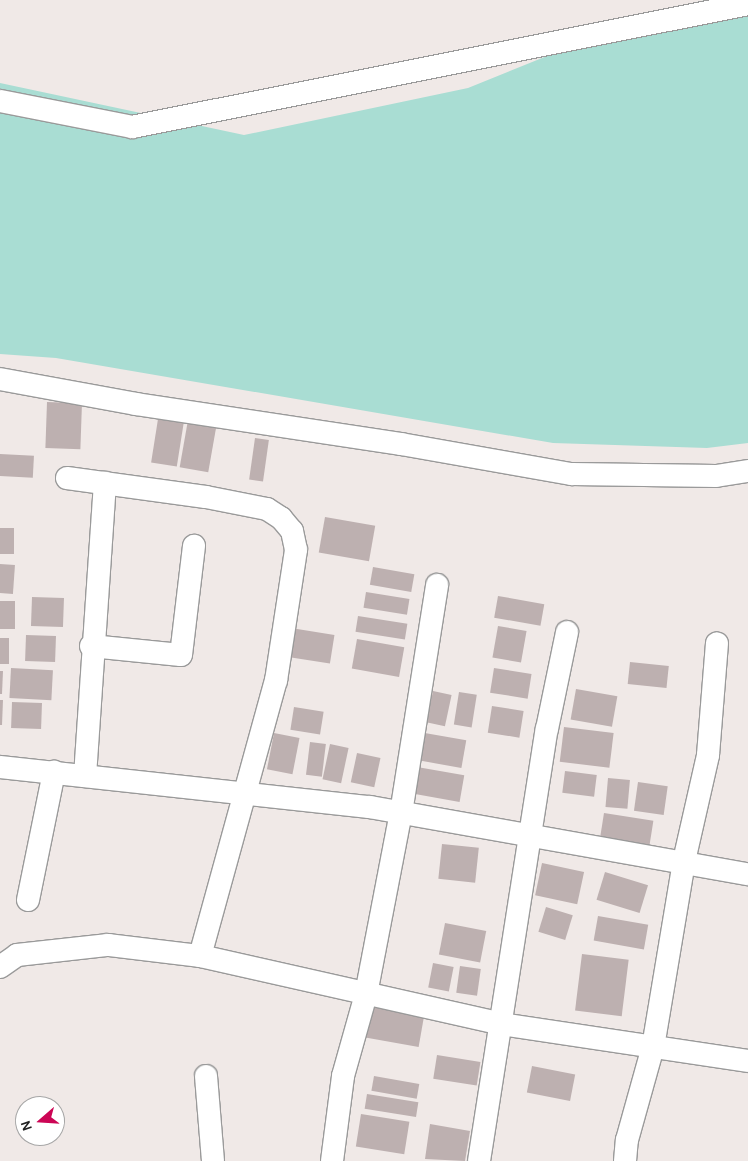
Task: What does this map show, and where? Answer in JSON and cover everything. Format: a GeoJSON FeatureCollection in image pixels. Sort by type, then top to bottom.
{"type":"FeatureCollection","features":[{"type":"Feature","properties":{"kind":"street"},"geometry":{"type":"LineString","coordinates":[[0,101],[132,127],[748,4]]}},
{"type":"Feature","properties":{"kind":"street"},"geometry":{"type":"LineString","coordinates":[[0,379],[155,408],[401,444],[572,474],[716,476],[748,471]]}},
{"type":"Feature","properties":{"kind":"street"},"geometry":{"type":"LineString","coordinates":[[67,478],[206,497],[266,510],[281,518],[292,531],[296,550],[276,680],[242,793],[200,956]]}},
{"type":"Feature","properties":{"kind":"street"},"geometry":{"type":"LineString","coordinates":[[85,776],[91,646],[105,483]]}},
{"type":"Feature","properties":{"kind":"street"},"geometry":{"type":"LineString","coordinates":[[91,646],[181,655],[194,546]]}},
{"type":"Feature","properties":{"kind":"street"},"geometry":{"type":"LineString","coordinates":[[332,1161],[342,1076],[366,994],[402,813],[437,585]]}},
{"type":"Feature","properties":{"kind":"street"},"geometry":{"type":"LineString","coordinates":[[479,1161],[530,835],[566,632]]}},
{"type":"Feature","properties":{"kind":"street"},"geometry":{"type":"LineString","coordinates":[[625,1161],[627,1140],[653,1047],[684,861],[708,755],[717,643]]}},
{"type":"Feature","properties":{"kind":"street"},"geometry":{"type":"LineString","coordinates":[[0,767],[242,793],[402,813],[684,861],[748,874]]}},
{"type":"Feature","properties":{"kind":"street"},"geometry":{"type":"LineString","coordinates":[[28,900],[54,772]]}},
{"type":"Feature","properties":{"kind":"street"},"geometry":{"type":"LineString","coordinates":[[0,967],[17,955],[108,945],[200,956],[501,1024],[748,1061]]}},
{"type":"Feature","properties":{"kind":"street"},"geometry":{"type":"LineString","coordinates":[[206,1076],[212,1161]]}},
{"type":"Feature","properties":{"kind":"water"},"geometry":{"type":"Polygon","coordinates":[[[706,0],[748,0],[748,443],[707,448],[553,443],[56,358],[0,354],[0,83],[244,135],[468,88],[661,10],[706,0]]]}},
{"type":"Feature","properties":{"kind":"building"},"geometry":{"type":"Polygon","coordinates":[[[47,402],[82,403],[80,449],[45,448],[47,402]]]}},
{"type":"Feature","properties":{"kind":"building"},"geometry":{"type":"Polygon","coordinates":[[[158,419],[184,423],[177,467],[151,462],[158,419]]]}},
{"type":"Feature","properties":{"kind":"building"},"geometry":{"type":"Polygon","coordinates":[[[188,420],[217,425],[208,472],[180,467],[188,420]]]}},
{"type":"Feature","properties":{"kind":"building"},"geometry":{"type":"Polygon","coordinates":[[[255,438],[269,440],[263,482],[249,480],[255,438]]]}},
{"type":"Feature","properties":{"kind":"building"},"geometry":{"type":"Polygon","coordinates":[[[0,454],[34,456],[33,478],[0,476],[0,454]]]}},
{"type":"Feature","properties":{"kind":"building"},"geometry":{"type":"Polygon","coordinates":[[[325,517],[375,526],[369,561],[319,552],[325,517]]]}},
{"type":"Feature","properties":{"kind":"building"},"geometry":{"type":"Polygon","coordinates":[[[0,528],[14,528],[14,554],[0,554],[0,528]]]}},
{"type":"Feature","properties":{"kind":"building"},"geometry":{"type":"Polygon","coordinates":[[[0,564],[15,565],[13,594],[0,593],[0,564]]]}},
{"type":"Feature","properties":{"kind":"building"},"geometry":{"type":"Polygon","coordinates":[[[373,567],[414,574],[411,592],[370,585],[373,567]]]}},
{"type":"Feature","properties":{"kind":"building"},"geometry":{"type":"Polygon","coordinates":[[[366,592],[409,599],[407,615],[363,608],[366,592]]]}},
{"type":"Feature","properties":{"kind":"building"},"geometry":{"type":"Polygon","coordinates":[[[498,596],[544,604],[540,626],[494,618],[498,596]]]}},
{"type":"Feature","properties":{"kind":"building"},"geometry":{"type":"Polygon","coordinates":[[[32,597],[64,598],[63,627],[31,626],[32,597]]]}},
{"type":"Feature","properties":{"kind":"building"},"geometry":{"type":"Polygon","coordinates":[[[0,601],[15,601],[15,629],[0,629],[0,601]]]}},
{"type":"Feature","properties":{"kind":"building"},"geometry":{"type":"Polygon","coordinates":[[[358,616],[407,624],[405,640],[355,632],[358,616]]]}},
{"type":"Feature","properties":{"kind":"building"},"geometry":{"type":"Polygon","coordinates":[[[498,626],[527,631],[521,663],[492,658],[498,626]]]}},
{"type":"Feature","properties":{"kind":"building"},"geometry":{"type":"Polygon","coordinates":[[[291,628],[334,635],[330,664],[286,657],[291,628]]]}},
{"type":"Feature","properties":{"kind":"building"},"geometry":{"type":"Polygon","coordinates":[[[26,635],[56,636],[55,662],[25,661],[26,635]]]}},
{"type":"Feature","properties":{"kind":"building"},"geometry":{"type":"Polygon","coordinates":[[[0,638],[9,638],[9,664],[0,664],[0,638]]]}},
{"type":"Feature","properties":{"kind":"building"},"geometry":{"type":"Polygon","coordinates":[[[357,639],[404,647],[399,677],[352,669],[357,639]]]}},
{"type":"Feature","properties":{"kind":"building"},"geometry":{"type":"Polygon","coordinates":[[[630,662],[669,666],[666,688],[628,684],[630,662]]]}},
{"type":"Feature","properties":{"kind":"building"},"geometry":{"type":"Polygon","coordinates":[[[11,668],[53,670],[51,700],[9,698],[11,668]]]}},
{"type":"Feature","properties":{"kind":"building"},"geometry":{"type":"Polygon","coordinates":[[[494,668],[532,674],[528,699],[490,693],[494,668]]]}},
{"type":"Feature","properties":{"kind":"building"},"geometry":{"type":"Polygon","coordinates":[[[0,671],[3,671],[2,694],[0,694],[0,671]]]}},
{"type":"Feature","properties":{"kind":"building"},"geometry":{"type":"Polygon","coordinates":[[[576,689],[617,696],[612,727],[571,720],[576,689]]]}},
{"type":"Feature","properties":{"kind":"building"},"geometry":{"type":"Polygon","coordinates":[[[433,691],[452,695],[445,726],[426,722],[433,691]]]}},
{"type":"Feature","properties":{"kind":"building"},"geometry":{"type":"Polygon","coordinates":[[[459,692],[477,695],[472,727],[454,725],[459,692]]]}},
{"type":"Feature","properties":{"kind":"building"},"geometry":{"type":"Polygon","coordinates":[[[0,700],[3,700],[2,725],[0,725],[0,700]]]}},
{"type":"Feature","properties":{"kind":"building"},"geometry":{"type":"Polygon","coordinates":[[[12,702],[42,703],[41,729],[11,728],[12,702]]]}},
{"type":"Feature","properties":{"kind":"building"},"geometry":{"type":"Polygon","coordinates":[[[492,706],[524,711],[519,738],[488,733],[492,706]]]}},
{"type":"Feature","properties":{"kind":"building"},"geometry":{"type":"Polygon","coordinates":[[[294,707],[324,712],[320,734],[290,730],[294,707]]]}},
{"type":"Feature","properties":{"kind":"building"},"geometry":{"type":"Polygon","coordinates":[[[564,727],[614,733],[609,768],[560,762],[564,727]]]}},
{"type":"Feature","properties":{"kind":"building"},"geometry":{"type":"Polygon","coordinates":[[[419,732],[466,740],[461,768],[414,760],[419,732]]]}},
{"type":"Feature","properties":{"kind":"building"},"geometry":{"type":"Polygon","coordinates":[[[274,733],[300,738],[292,774],[267,769],[274,733]]]}},
{"type":"Feature","properties":{"kind":"building"},"geometry":{"type":"Polygon","coordinates":[[[310,742],[326,744],[322,777],[306,775],[310,742]]]}},
{"type":"Feature","properties":{"kind":"building"},"geometry":{"type":"Polygon","coordinates":[[[330,744],[349,748],[341,783],[323,779],[330,744]]]}},
{"type":"Feature","properties":{"kind":"building"},"geometry":{"type":"Polygon","coordinates":[[[357,753],[380,758],[374,787],[351,782],[357,753]]]}},
{"type":"Feature","properties":{"kind":"building"},"geometry":{"type":"Polygon","coordinates":[[[417,767],[464,775],[460,802],[412,794],[417,767]]]}},
{"type":"Feature","properties":{"kind":"building"},"geometry":{"type":"Polygon","coordinates":[[[565,771],[597,775],[594,797],[562,793],[565,771]]]}},
{"type":"Feature","properties":{"kind":"building"},"geometry":{"type":"Polygon","coordinates":[[[608,778],[630,780],[627,809],[605,807],[608,778]]]}},
{"type":"Feature","properties":{"kind":"building"},"geometry":{"type":"Polygon","coordinates":[[[638,782],[668,786],[664,815],[634,811],[638,782]]]}},
{"type":"Feature","properties":{"kind":"building"},"geometry":{"type":"Polygon","coordinates":[[[604,813],[653,821],[649,848],[600,841],[604,813]]]}},
{"type":"Feature","properties":{"kind":"building"},"geometry":{"type":"Polygon","coordinates":[[[442,844],[479,848],[475,883],[438,879],[442,844]]]}},
{"type":"Feature","properties":{"kind":"building"},"geometry":{"type":"Polygon","coordinates":[[[542,863],[584,872],[577,904],[535,895],[542,863]]]}},
{"type":"Feature","properties":{"kind":"building"},"geometry":{"type":"Polygon","coordinates":[[[605,872],[648,885],[640,913],[597,900],[605,872]]]}},
{"type":"Feature","properties":{"kind":"building"},"geometry":{"type":"Polygon","coordinates":[[[546,907],[573,915],[565,940],[538,932],[546,907]]]}},
{"type":"Feature","properties":{"kind":"building"},"geometry":{"type":"Polygon","coordinates":[[[598,916],[648,925],[644,949],[594,941],[598,916]]]}},
{"type":"Feature","properties":{"kind":"building"},"geometry":{"type":"Polygon","coordinates":[[[445,923],[486,931],[480,962],[439,954],[445,923]]]}},
{"type":"Feature","properties":{"kind":"building"},"geometry":{"type":"Polygon","coordinates":[[[582,954],[629,960],[622,1016],[575,1011],[582,954]]]}},
{"type":"Feature","properties":{"kind":"building"},"geometry":{"type":"Polygon","coordinates":[[[433,963],[454,967],[449,992],[428,988],[433,963]]]}},
{"type":"Feature","properties":{"kind":"building"},"geometry":{"type":"Polygon","coordinates":[[[460,966],[481,969],[477,996],[456,993],[460,966]]]}},
{"type":"Feature","properties":{"kind":"building"},"geometry":{"type":"Polygon","coordinates":[[[371,1006],[424,1015],[419,1047],[365,1038],[371,1006]]]}},
{"type":"Feature","properties":{"kind":"building"},"geometry":{"type":"Polygon","coordinates":[[[437,1055],[480,1062],[477,1086],[433,1079],[437,1055]]]}},
{"type":"Feature","properties":{"kind":"building"},"geometry":{"type":"Polygon","coordinates":[[[532,1066],[575,1074],[570,1101],[527,1093],[532,1066]]]}},
{"type":"Feature","properties":{"kind":"building"},"geometry":{"type":"Polygon","coordinates":[[[374,1076],[419,1084],[417,1099],[371,1091],[374,1076]]]}},
{"type":"Feature","properties":{"kind":"building"},"geometry":{"type":"Polygon","coordinates":[[[367,1094],[418,1102],[416,1117],[365,1109],[367,1094]]]}},
{"type":"Feature","properties":{"kind":"building"},"geometry":{"type":"Polygon","coordinates":[[[361,1114],[409,1122],[404,1154],[356,1147],[361,1114]]]}},
{"type":"Feature","properties":{"kind":"building"},"geometry":{"type":"Polygon","coordinates":[[[430,1124],[470,1131],[465,1161],[425,1159],[430,1124]]]}}]}
